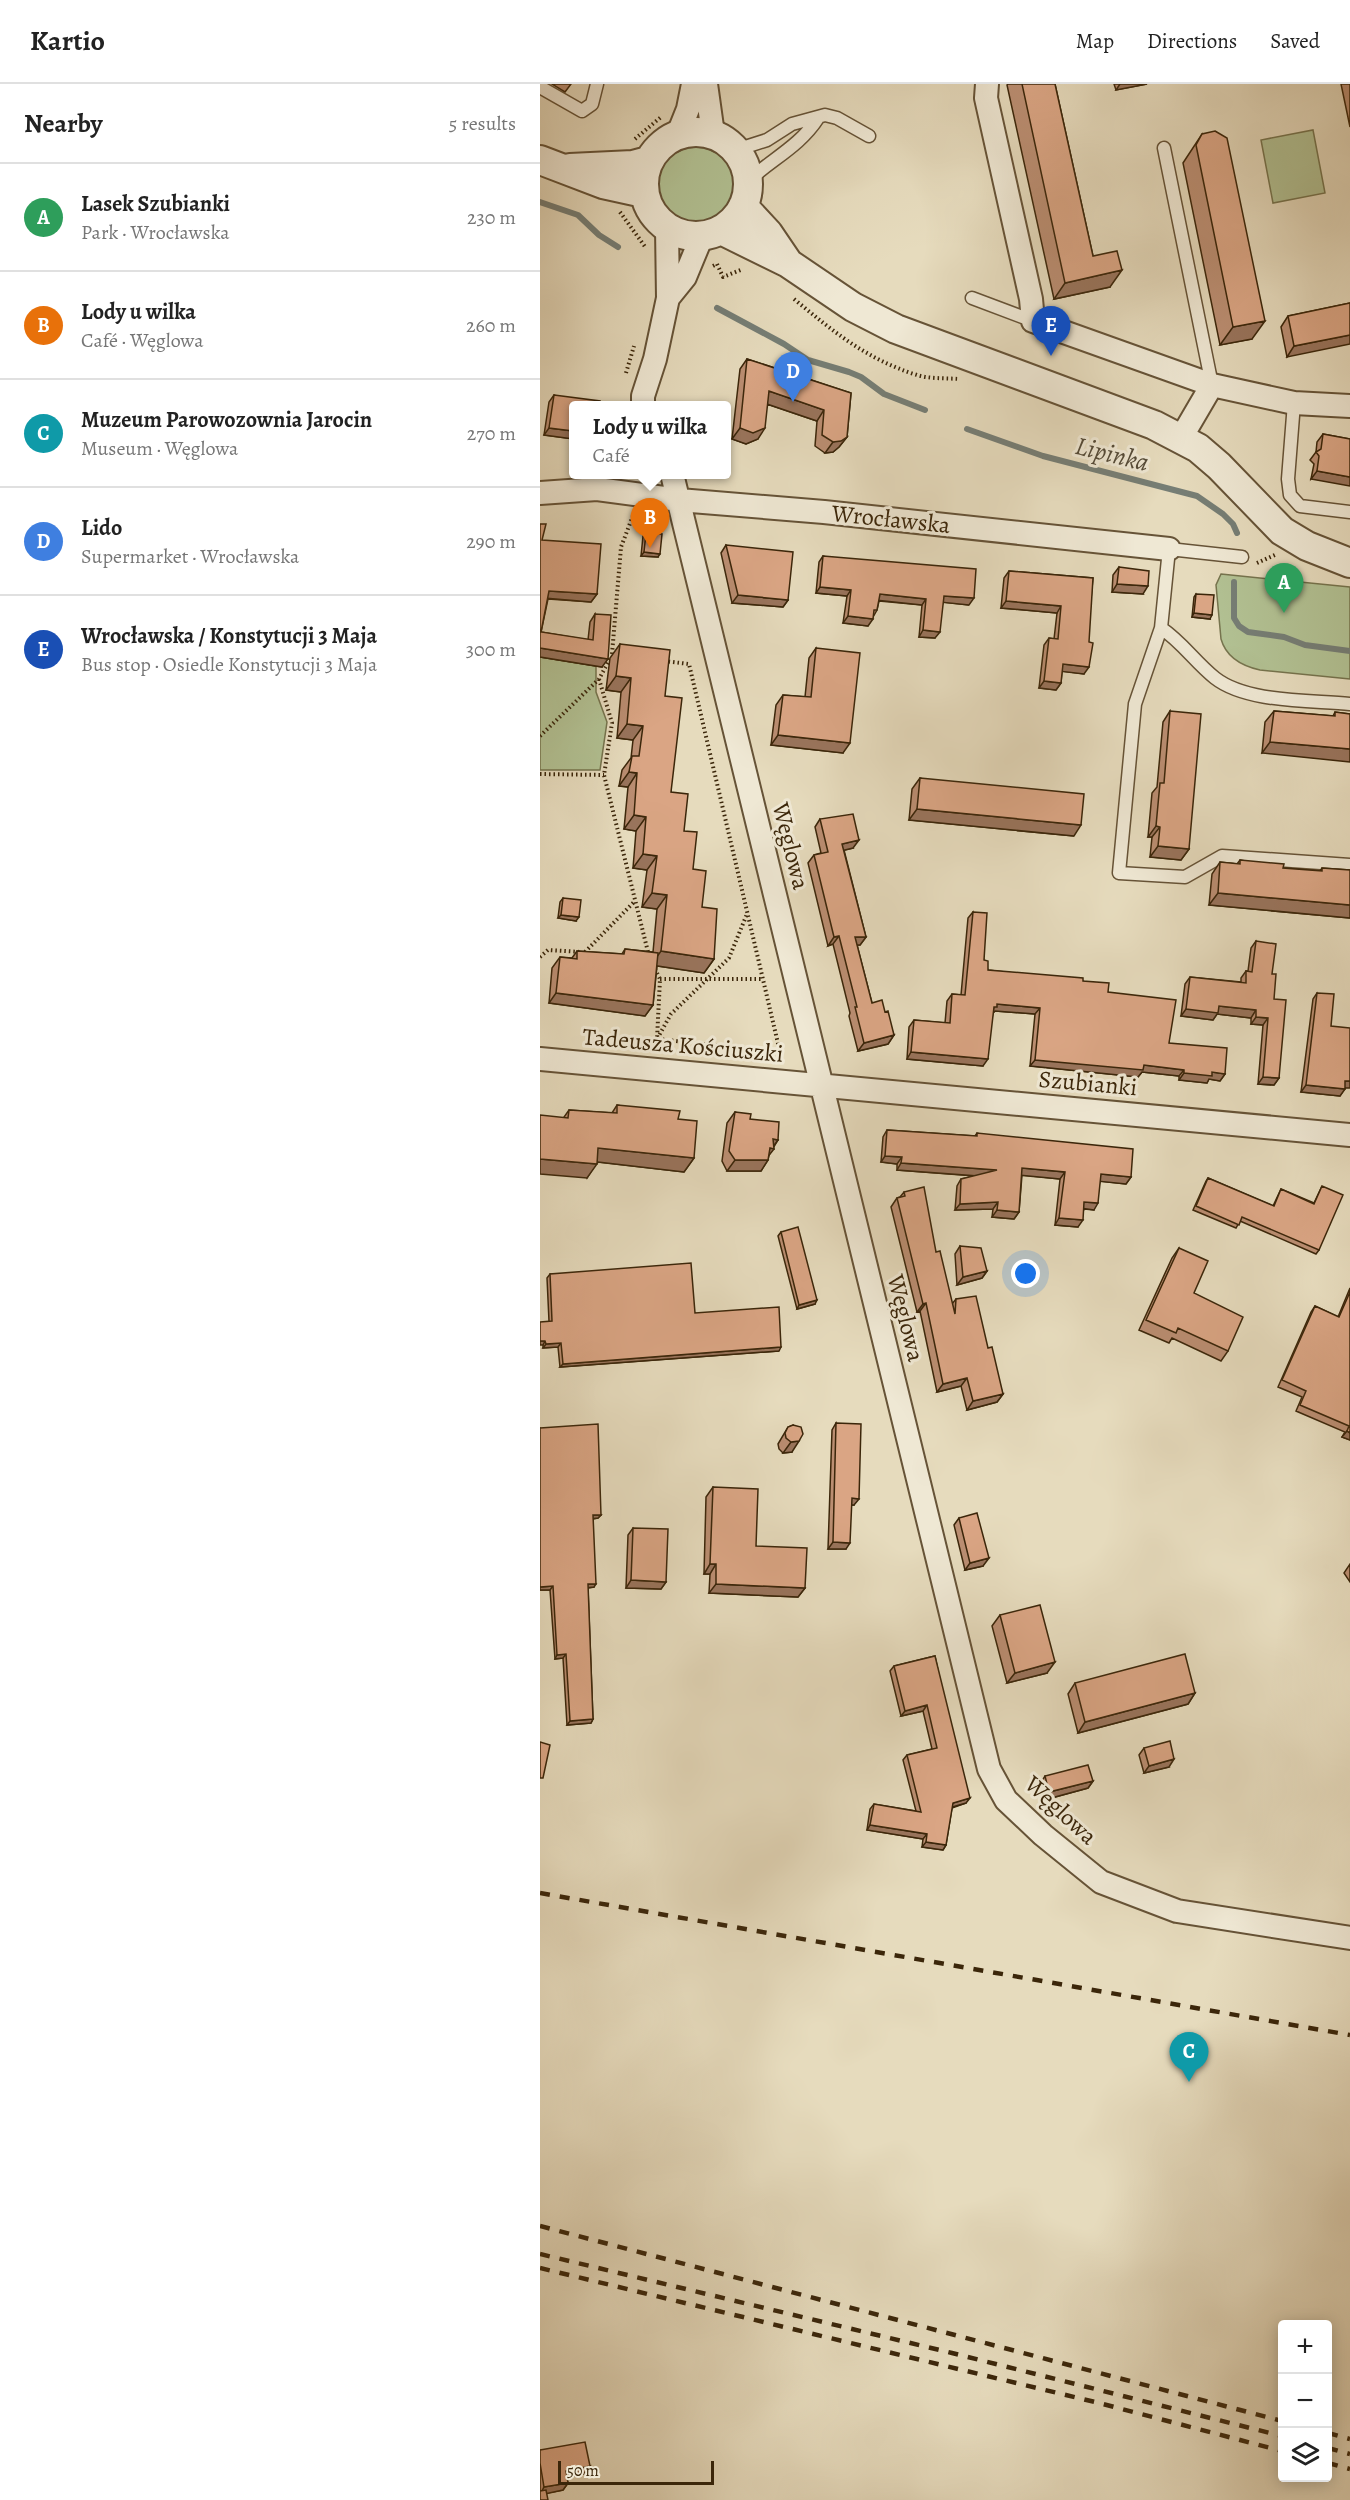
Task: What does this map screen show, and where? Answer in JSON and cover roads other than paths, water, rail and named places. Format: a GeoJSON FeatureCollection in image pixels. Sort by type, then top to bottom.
{"type":"FeatureCollection","features":[{"type":"Feature","properties":{"kind":"street"},"geometry":{"type":"LineString","coordinates":[[693,84],[688,109],[672,124],[666,140],[648,161],[644,177],[644,193],[648,207],[656,219],[667,228],[690,236],[711,233],[734,220],[746,194],[745,165],[725,142],[706,84]]}},
{"type":"Feature","properties":{"kind":"street"},"geometry":{"type":"LineString","coordinates":[[987,84],[986,98],[1032,299],[1033,321],[1212,385],[1294,403],[1350,406]]}},
{"type":"Feature","properties":{"kind":"street"},"geometry":{"type":"LineString","coordinates":[[672,124],[725,142]]}},
{"type":"Feature","properties":{"kind":"street"},"geometry":{"type":"LineString","coordinates":[[616,176],[633,165],[648,161]]}},
{"type":"Feature","properties":{"kind":"street"},"geometry":{"type":"LineString","coordinates":[[551,164],[616,176],[644,193]]}},
{"type":"Feature","properties":{"kind":"street"},"geometry":{"type":"LineString","coordinates":[[746,194],[788,263]]}},
{"type":"Feature","properties":{"kind":"street"},"geometry":{"type":"LineString","coordinates":[[643,401],[668,298],[667,228]]}},
{"type":"Feature","properties":{"kind":"street"},"geometry":{"type":"LineString","coordinates":[[711,233],[788,263],[853,307],[896,329],[1154,425],[1181,438],[1219,466],[1282,531],[1307,546],[1350,563]]}},
{"type":"Feature","properties":{"kind":"street"},"geometry":{"type":"LineString","coordinates":[[668,298],[685,277],[711,233]]}},
{"type":"Feature","properties":{"kind":"street"},"geometry":{"type":"LineString","coordinates":[[655,359],[657,401]]}},
{"type":"Feature","properties":{"kind":"street"},"geometry":{"type":"LineString","coordinates":[[1181,438],[1212,385]]}},
{"type":"Feature","properties":{"kind":"street"},"geometry":{"type":"LineString","coordinates":[[610,490],[625,479]]}},
{"type":"Feature","properties":{"kind":"street","name":"Węglowa"},"geometry":{"type":"LineString","coordinates":[[673,479],[989,1769],[1006,1800],[1043,1835],[1101,1881],[1177,1911],[1350,1938]]}},
{"type":"Feature","properties":{"kind":"street","name":"Wrocławska"},"geometry":{"type":"LineString","coordinates":[[540,493],[582,489],[610,490],[679,500],[824,512],[1169,549]]}},
{"type":"Feature","properties":{"kind":"street","name":"Tadeusza Kościuszki"},"geometry":{"type":"LineString","coordinates":[[540,1059],[821,1085]]}},
{"type":"Feature","properties":{"kind":"street","name":"Szubianki"},"geometry":{"type":"LineString","coordinates":[[821,1085],[1350,1134]]}},
{"type":"Feature","properties":{"kind":"lane"},"geometry":{"type":"LineString","coordinates":[[540,87],[582,111],[592,104],[597,84]]}},
{"type":"Feature","properties":{"kind":"lane"},"geometry":{"type":"LineString","coordinates":[[725,142],[767,140],[792,124],[825,115],[837,118],[869,136]]}},
{"type":"Feature","properties":{"kind":"lane"},"geometry":{"type":"LineString","coordinates":[[746,194],[768,163],[804,138],[818,118]]}},
{"type":"Feature","properties":{"kind":"lane"},"geometry":{"type":"LineString","coordinates":[[1164,148],[1212,385]]}},
{"type":"Feature","properties":{"kind":"lane"},"geometry":{"type":"LineString","coordinates":[[972,298],[1033,321]]}},
{"type":"Feature","properties":{"kind":"lane"},"geometry":{"type":"LineString","coordinates":[[1294,403],[1288,479],[1290,495],[1300,506],[1350,512]]}},
{"type":"Feature","properties":{"kind":"lane"},"geometry":{"type":"LineString","coordinates":[[1169,549],[1161,628],[1135,704],[1119,873],[1185,878],[1222,856],[1350,866]]}},
{"type":"Feature","properties":{"kind":"lane","name":"Wrocławska"},"geometry":{"type":"LineString","coordinates":[[1169,549],[1242,557]]}},
{"type":"Feature","properties":{"kind":"lane"},"geometry":{"type":"LineString","coordinates":[[1161,628],[1178,639],[1216,679],[1232,688],[1260,696],[1350,704]]}},
{"type":"Feature","properties":{"kind":"waterway","name":"Lipinka"},"geometry":{"type":"LineString","coordinates":[[540,202],[578,215],[599,235],[618,247]]}},
{"type":"Feature","properties":{"kind":"waterway","name":"Lipinka"},"geometry":{"type":"LineString","coordinates":[[717,308],[784,344],[808,360],[861,377],[884,394],[925,410]]}},
{"type":"Feature","properties":{"kind":"waterway","name":"Lipinka"},"geometry":{"type":"LineString","coordinates":[[967,429],[1043,456],[1197,496],[1223,514],[1233,524],[1237,533]]}},
{"type":"Feature","properties":{"kind":"waterway","name":"Lipinka"},"geometry":{"type":"LineString","coordinates":[[1234,582],[1234,618],[1239,626],[1248,632],[1284,637],[1305,645],[1350,651]]}},
{"type":"Feature","properties":{"kind":"railway"},"geometry":{"type":"LineString","coordinates":[[540,1893],[1350,2035]]}},
{"type":"Feature","properties":{"kind":"railway"},"geometry":{"type":"LineString","coordinates":[[540,2226],[1278,2420]]}},
{"type":"Feature","properties":{"kind":"railway"},"geometry":{"type":"LineString","coordinates":[[540,2254],[952,2353],[1278,2435]]}},
{"type":"Feature","properties":{"kind":"railway"},"geometry":{"type":"LineString","coordinates":[[540,2268],[1099,2403],[1278,2450]]}},
{"type":"Feature","properties":{"kind":"railway"},"geometry":{"type":"LineString","coordinates":[[1332,2434],[1350,2439]]}},
{"type":"Feature","properties":{"kind":"railway"},"geometry":{"type":"LineString","coordinates":[[1332,2449],[1350,2454]]}},
{"type":"Feature","properties":{"kind":"railway"},"geometry":{"type":"LineString","coordinates":[[1332,2464],[1350,2469]]}},
{"type":"Feature","properties":{"kind":"place","name":"Wrocławska / Konstytucji 3 Maja"},"geometry":{"type":"Point","coordinates":[1051,356]}},
{"type":"Feature","properties":{"kind":"place","name":"Lido"},"geometry":{"type":"Point","coordinates":[793,402]}},
{"type":"Feature","properties":{"kind":"place","name":"Lody u wilka"},"geometry":{"type":"Point","coordinates":[650,548]}},
{"type":"Feature","properties":{"kind":"place","name":"Lasek Szubianki"},"geometry":{"type":"Point","coordinates":[1284,613]}},
{"type":"Feature","properties":{"kind":"place","name":"Muzeum Parowozownia Jarocin"},"geometry":{"type":"Point","coordinates":[1189,2082]}}]}
